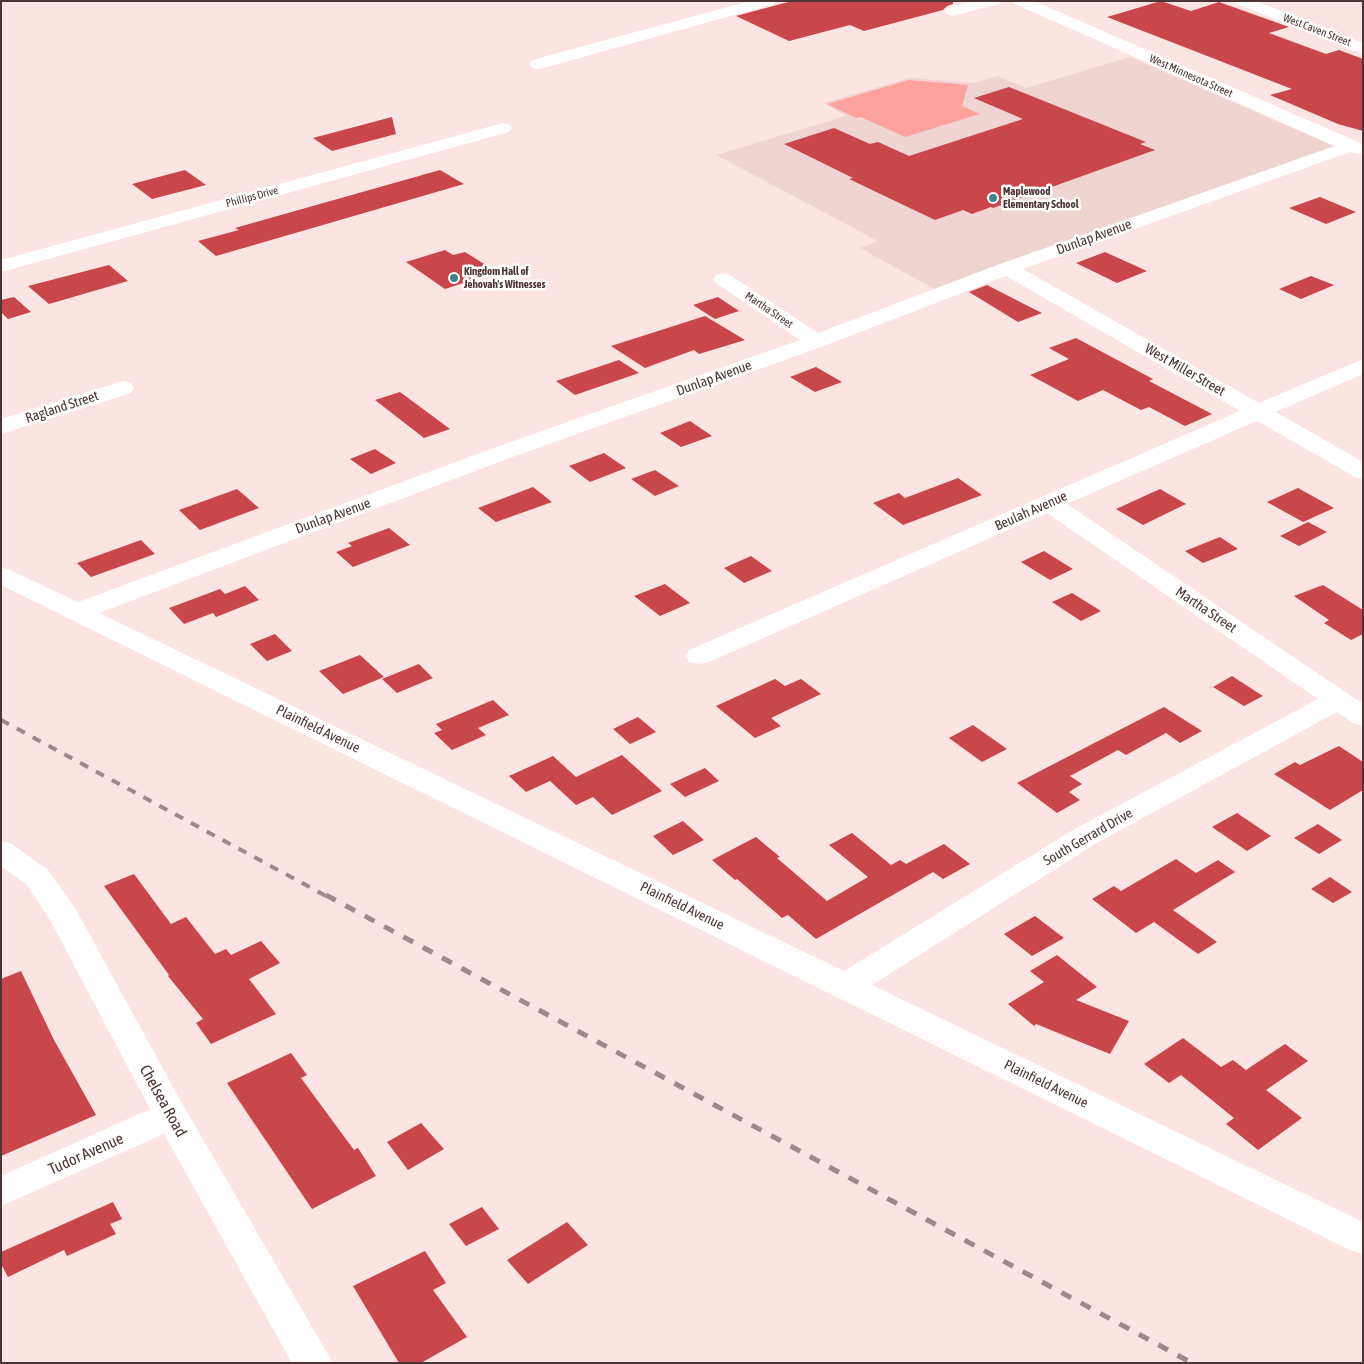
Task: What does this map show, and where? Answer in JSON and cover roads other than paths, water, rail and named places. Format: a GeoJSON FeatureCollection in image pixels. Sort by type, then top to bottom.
{"type":"FeatureCollection","features":[{"type":"Feature","properties":{"kind":"street"},"geometry":{"type":"LineString","coordinates":[[538,64],[768,1]]}},
{"type":"Feature","properties":{"kind":"street"},"geometry":{"type":"LineString","coordinates":[[953,11],[994,1]]}},
{"type":"Feature","properties":{"kind":"street","name":"West Minnesota Street"},"geometry":{"type":"LineString","coordinates":[[1020,1],[1357,148]]}},
{"type":"Feature","properties":{"kind":"street","name":"West Caven Street"},"geometry":{"type":"LineString","coordinates":[[1242,1],[1363,49]]}},
{"type":"Feature","properties":{"kind":"street","name":"Phillips Drive"},"geometry":{"type":"LineString","coordinates":[[1,266],[503,128]]}},
{"type":"Feature","properties":{"kind":"street","name":"Dunlap Avenue"},"geometry":{"type":"LineString","coordinates":[[77,612],[490,458],[816,341],[1007,268],[1287,167],[1357,148]]}},
{"type":"Feature","properties":{"kind":"street","name":"West Miller Street"},"geometry":{"type":"LineString","coordinates":[[1007,268],[1363,472]]}},
{"type":"Feature","properties":{"kind":"street","name":"Martha Street"},"geometry":{"type":"LineString","coordinates":[[723,279],[816,341]]}},
{"type":"Feature","properties":{"kind":"street","name":"Beulah Avenue"},"geometry":{"type":"LineString","coordinates":[[699,656],[1363,366]]}},
{"type":"Feature","properties":{"kind":"street","name":"Ragland Street"},"geometry":{"type":"LineString","coordinates":[[1,427],[122,388]]}},
{"type":"Feature","properties":{"kind":"street","name":"Martha Street"},"geometry":{"type":"LineString","coordinates":[[1049,503],[1363,717]]}},
{"type":"Feature","properties":{"kind":"street","name":"Plainfield Avenue"},"geometry":{"type":"LineString","coordinates":[[1,575],[1363,1240]]}},
{"type":"Feature","properties":{"kind":"street","name":"South Gerrard Drive"},"geometry":{"type":"LineString","coordinates":[[845,986],[1084,837],[1338,700]]}},
{"type":"Feature","properties":{"kind":"street","name":"Chelsea Road"},"geometry":{"type":"LineString","coordinates":[[1,851],[30,870],[49,892],[170,1115],[313,1363]]}},
{"type":"Feature","properties":{"kind":"street","name":"Tudor Avenue"},"geometry":{"type":"LineString","coordinates":[[1,1192],[170,1115]]}},
{"type":"Feature","properties":{"kind":"railway"},"geometry":{"type":"LineString","coordinates":[[1,720],[328,897]]}},
{"type":"Feature","properties":{"kind":"railway"},"geometry":{"type":"LineString","coordinates":[[326,895],[1192,1363]]}},
{"type":"Feature","properties":{"kind":"place","name":"Maplewood Elementary School"},"geometry":{"type":"Point","coordinates":[993,198]}},
{"type":"Feature","properties":{"kind":"place","name":"Kingdom Hall of Jehovah's Witnesses"},"geometry":{"type":"Point","coordinates":[454,278]}}]}
